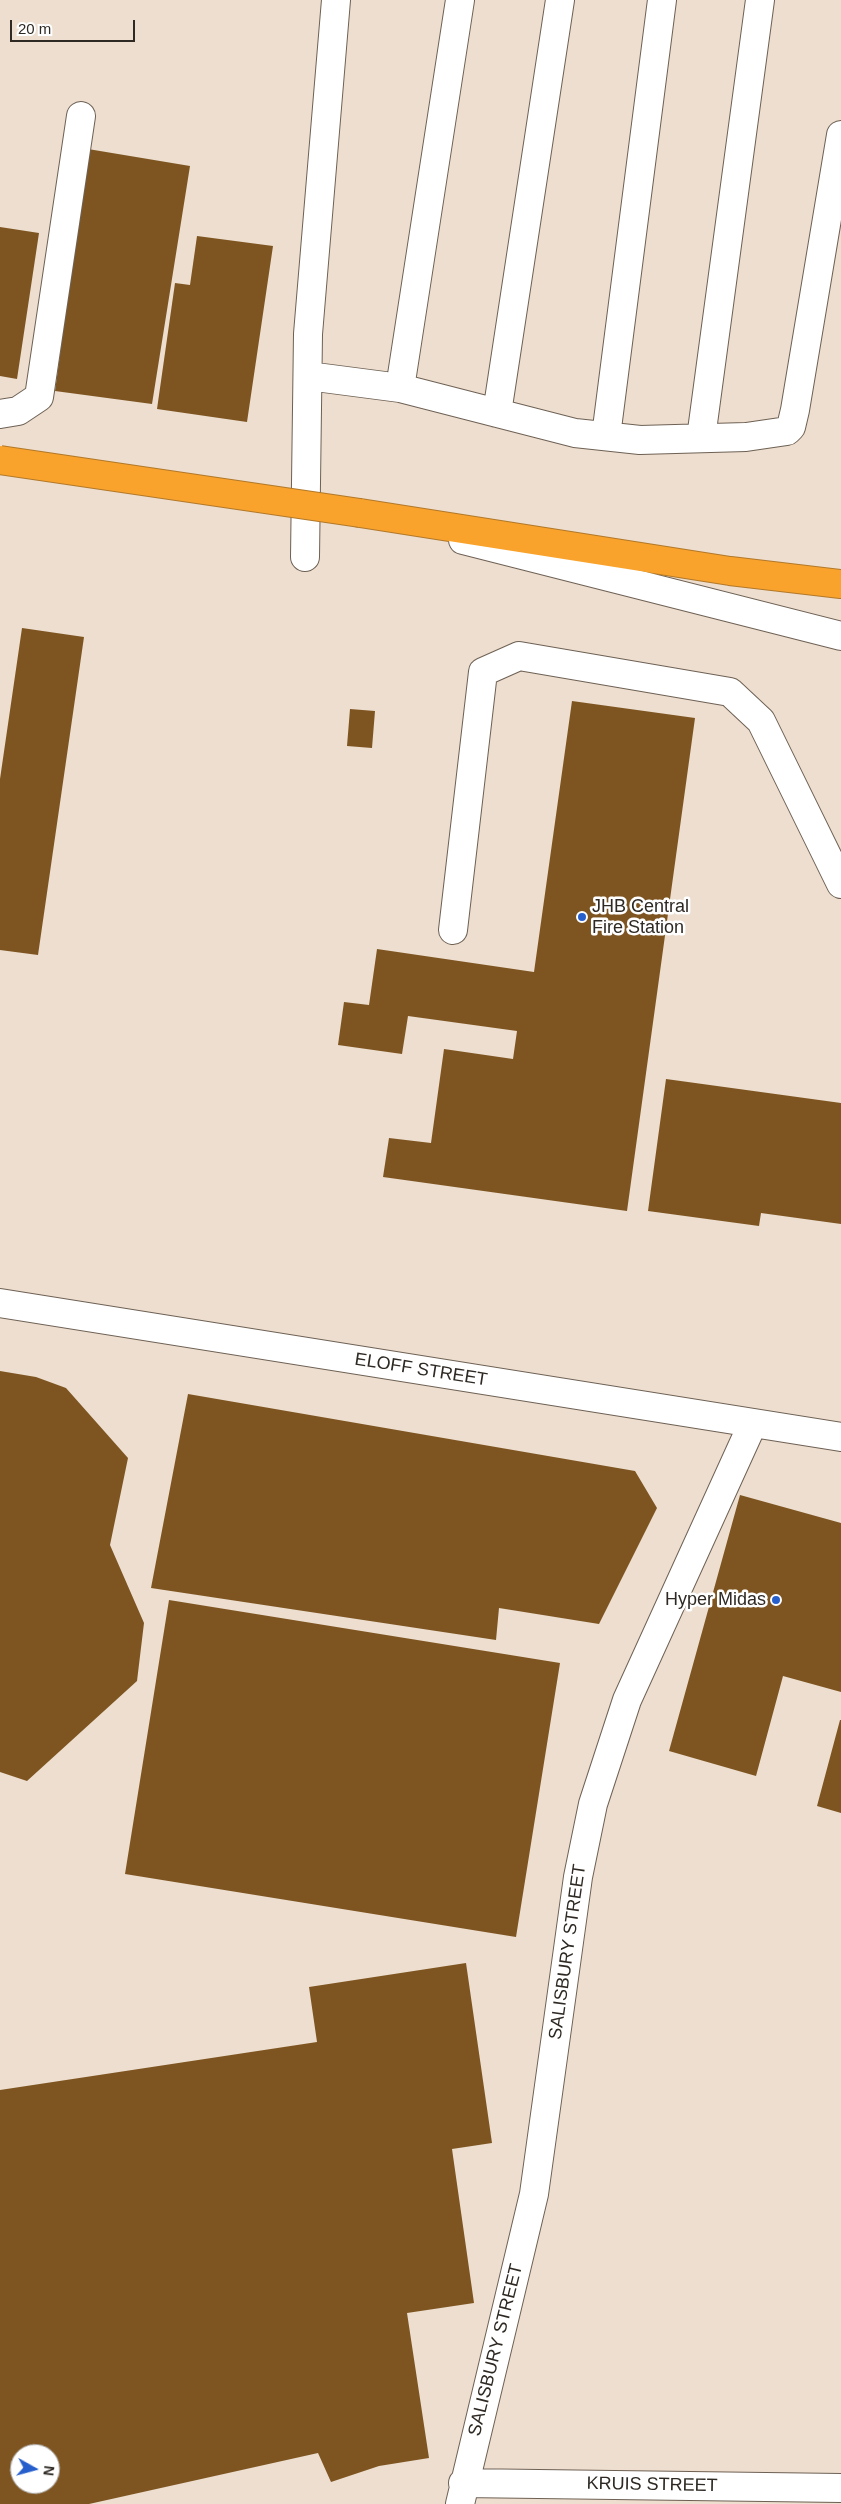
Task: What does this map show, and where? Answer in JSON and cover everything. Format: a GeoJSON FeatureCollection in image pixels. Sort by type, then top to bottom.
{"type":"FeatureCollection","features":[{"type":"Feature","properties":{"kind":"highway"},"geometry":{"type":"LineString","coordinates":[[0,460],[360,513],[730,571],[841,584]]}},
{"type":"Feature","properties":{"kind":"street"},"geometry":{"type":"LineString","coordinates":[[305,557],[308,334],[336,0]]}},
{"type":"Feature","properties":{"kind":"street"},"geometry":{"type":"LineString","coordinates":[[400,388],[460,0]]}},
{"type":"Feature","properties":{"kind":"street"},"geometry":{"type":"LineString","coordinates":[[497,413],[560,0]]}},
{"type":"Feature","properties":{"kind":"street"},"geometry":{"type":"LineString","coordinates":[[606,436],[662,0]]}},
{"type":"Feature","properties":{"kind":"street"},"geometry":{"type":"LineString","coordinates":[[701,438],[760,0]]}},
{"type":"Feature","properties":{"kind":"street"},"geometry":{"type":"LineString","coordinates":[[0,414],[18,411],[39,397],[81,116]]}},
{"type":"Feature","properties":{"kind":"street"},"geometry":{"type":"LineString","coordinates":[[308,376],[400,388],[575,433],[640,440],[776,434],[787,431],[791,427],[841,135]]}},
{"type":"Feature","properties":{"kind":"street"},"geometry":{"type":"LineString","coordinates":[[360,513],[841,636]]}},
{"type":"Feature","properties":{"kind":"street"},"geometry":{"type":"LineString","coordinates":[[453,930],[483,672],[519,656],[730,692],[761,721],[841,884]]}},
{"type":"Feature","properties":{"kind":"street","name":"ELOFF STREET"},"geometry":{"type":"LineString","coordinates":[[0,1303],[841,1438]]}},
{"type":"Feature","properties":{"kind":"street","name":"SALISBURY STREET"},"geometry":{"type":"LineString","coordinates":[[461,2494],[534,2194],[578,1877],[593,1804],[627,1700],[753,1423]]}},
{"type":"Feature","properties":{"kind":"street","name":"KRUIS STREET"},"geometry":{"type":"LineString","coordinates":[[461,2494],[841,2488]]}},
{"type":"Feature","properties":{"kind":"building"},"geometry":{"type":"Polygon","coordinates":[[[88,149],[190,166],[152,404],[55,391],[88,149]]]}},
{"type":"Feature","properties":{"kind":"building"},"geometry":{"type":"Polygon","coordinates":[[[0,227],[39,233],[17,379],[0,376],[0,227]]]}},
{"type":"Feature","properties":{"kind":"building"},"geometry":{"type":"Polygon","coordinates":[[[197,236],[273,246],[247,422],[157,409],[175,283],[190,285],[197,236]]]}},
{"type":"Feature","properties":{"kind":"building"},"geometry":{"type":"Polygon","coordinates":[[[22,628],[84,637],[38,955],[0,950],[0,779],[22,628]]]}},
{"type":"Feature","properties":{"kind":"building"},"geometry":{"type":"Polygon","coordinates":[[[572,701],[695,718],[627,1211],[383,1177],[389,1138],[431,1143],[444,1049],[513,1059],[517,1031],[408,1016],[402,1054],[338,1045],[344,1002],[369,1005],[377,949],[534,972],[572,701]]]}},
{"type":"Feature","properties":{"kind":"building"},"geometry":{"type":"Polygon","coordinates":[[[350,709],[375,711],[372,748],[347,746],[350,709]]]}},
{"type":"Feature","properties":{"kind":"building"},"geometry":{"type":"Polygon","coordinates":[[[666,1079],[841,1103],[841,1224],[761,1213],[759,1226],[648,1211],[666,1079]]]}},
{"type":"Feature","properties":{"kind":"building"},"geometry":{"type":"Polygon","coordinates":[[[0,1371],[36,1377],[66,1388],[128,1458],[110,1545],[144,1623],[137,1681],[27,1781],[0,1772],[0,1371]]]}},
{"type":"Feature","properties":{"kind":"building"},"geometry":{"type":"Polygon","coordinates":[[[188,1394],[635,1471],[657,1508],[599,1624],[499,1608],[496,1640],[151,1588],[188,1394]]]}},
{"type":"Feature","properties":{"kind":"building","name":"Hyper Midas"},"geometry":{"type":"Polygon","coordinates":[[[740,1495],[841,1523],[841,1692],[783,1676],[756,1776],[669,1751],[740,1495]]]}},
{"type":"Feature","properties":{"kind":"building"},"geometry":{"type":"Polygon","coordinates":[[[169,1600],[560,1663],[516,1937],[125,1874],[169,1600]]]}},
{"type":"Feature","properties":{"kind":"building"},"geometry":{"type":"Polygon","coordinates":[[[841,1720],[841,1813],[817,1806],[841,1720]]]}},
{"type":"Feature","properties":{"kind":"building"},"geometry":{"type":"Polygon","coordinates":[[[466,1963],[492,2143],[452,2149],[474,2303],[407,2313],[429,2458],[379,2466],[331,2482],[318,2453],[89,2504],[0,2504],[0,2090],[317,2042],[309,1987],[466,1963]]]}},
{"type":"Feature","properties":{"kind":"place","name":"JHB Central Fire Station"},"geometry":{"type":"Point","coordinates":[582,917]}},
{"type":"Feature","properties":{"kind":"place","name":"Hyper Midas"},"geometry":{"type":"Point","coordinates":[776,1600]}}]}
